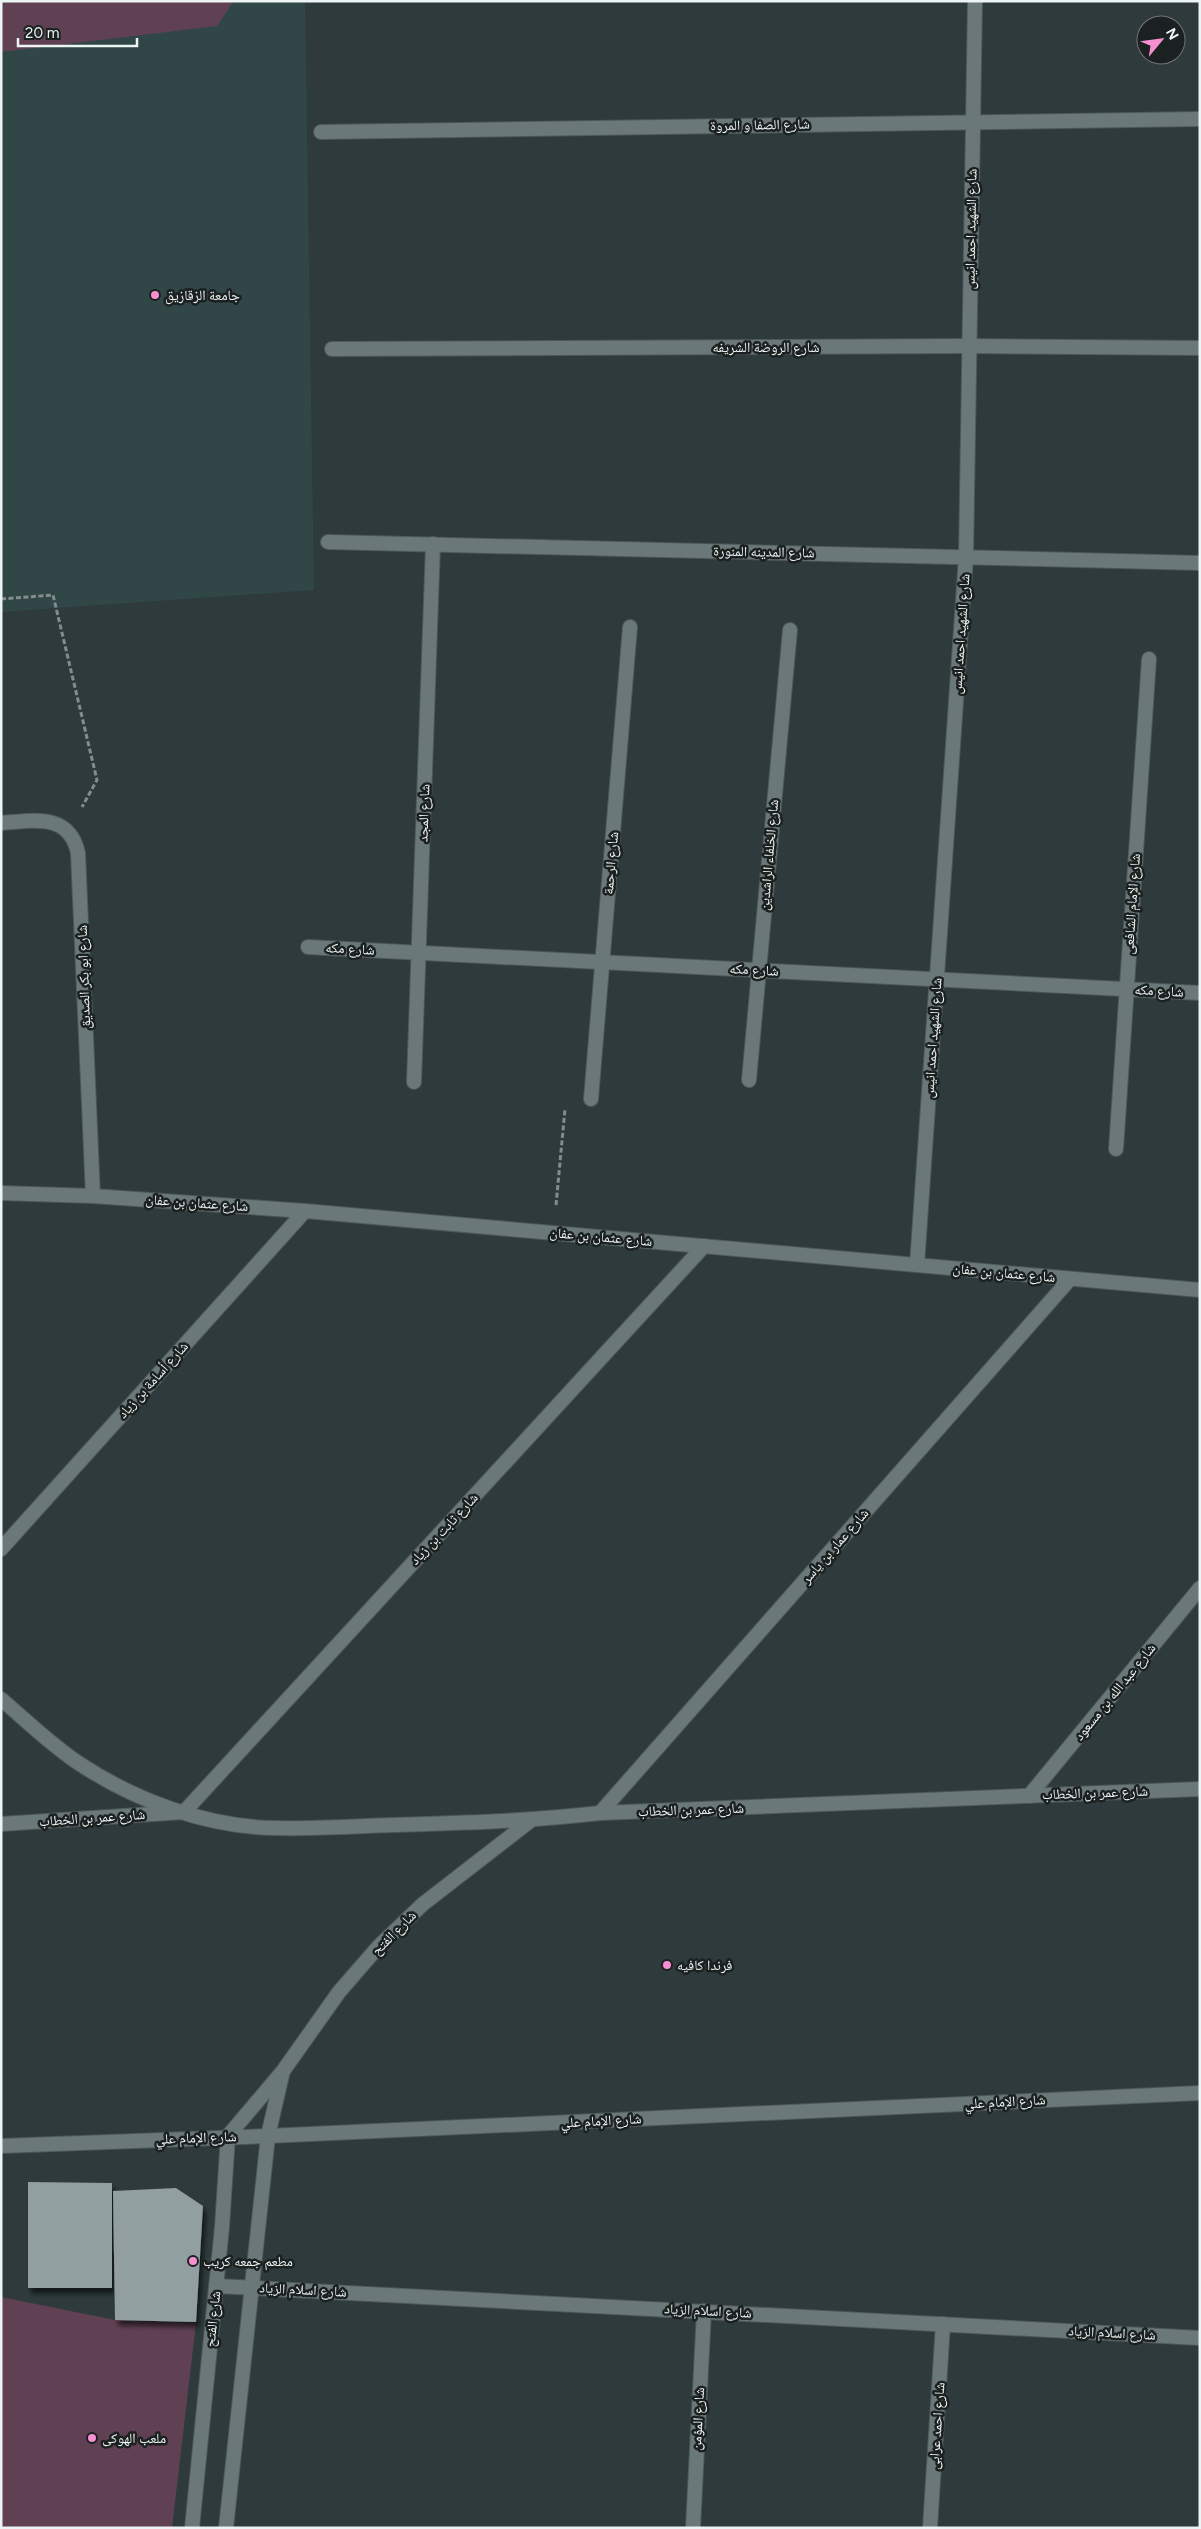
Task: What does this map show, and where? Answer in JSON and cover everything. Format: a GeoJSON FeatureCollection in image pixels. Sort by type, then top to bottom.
{"type":"FeatureCollection","features":[{"type":"Feature","properties":{"kind":"street","name":"شارع الشهيد احمد انيس"},"geometry":{"type":"LineString","coordinates":[[917,1265],[966,557],[975,1]]}},
{"type":"Feature","properties":{"kind":"street","name":"شارع الصفا و المروة"},"geometry":{"type":"LineString","coordinates":[[321,132],[1200,119]]}},
{"type":"Feature","properties":{"kind":"street","name":"شارع الروضة الشريفه"},"geometry":{"type":"LineString","coordinates":[[332,349],[969,346],[1200,348]]}},
{"type":"Feature","properties":{"kind":"street","name":"شارع المدينه المنورة"},"geometry":{"type":"LineString","coordinates":[[328,542],[1200,563]]}},
{"type":"Feature","properties":{"kind":"street","name":"شارع المجد"},"geometry":{"type":"LineString","coordinates":[[414,1082],[433,544]]}},
{"type":"Feature","properties":{"kind":"street","name":"شارع الرحمة"},"geometry":{"type":"LineString","coordinates":[[591,1099],[630,627]]}},
{"type":"Feature","properties":{"kind":"street","name":"شارع الخلفاء الراشدين"},"geometry":{"type":"LineString","coordinates":[[749,1080],[790,630]]}},
{"type":"Feature","properties":{"kind":"street","name":"شارع الإمام الشافعى"},"geometry":{"type":"LineString","coordinates":[[1116,1149],[1149,659]]}},
{"type":"Feature","properties":{"kind":"street"},"geometry":{"type":"LineString","coordinates":[[1,823],[48,822],[60,825],[69,832]]}},
{"type":"Feature","properties":{"kind":"street","name":"شارع ابو بكر الصديق"},"geometry":{"type":"LineString","coordinates":[[69,832],[76,841],[78,853],[93,1196]]}},
{"type":"Feature","properties":{"kind":"street","name":"شارع مكه"},"geometry":{"type":"LineString","coordinates":[[308,947],[1200,993]]}},
{"type":"Feature","properties":{"kind":"street","name":"شارع عثمان بن عفان"},"geometry":{"type":"LineString","coordinates":[[1,1193],[93,1196],[305,1212],[1200,1290]]}},
{"type":"Feature","properties":{"kind":"street","name":"شارع أسامة بن زياد"},"geometry":{"type":"LineString","coordinates":[[1,1549],[305,1212]]}},
{"type":"Feature","properties":{"kind":"street","name":"شارع ثابت بن زياد"},"geometry":{"type":"LineString","coordinates":[[184,1812],[704,1246]]}},
{"type":"Feature","properties":{"kind":"street","name":"شارع عمار بن ياسر"},"geometry":{"type":"LineString","coordinates":[[600,1814],[1070,1279]]}},
{"type":"Feature","properties":{"kind":"street","name":"شارع عبد الله بن مسعود"},"geometry":{"type":"LineString","coordinates":[[1029,1796],[1200,1588]]}},
{"type":"Feature","properties":{"kind":"street","name":"شارع عمر بن الخطاب"},"geometry":{"type":"LineString","coordinates":[[1,1699],[49,1741],[80,1764],[121,1788],[184,1812],[213,1820],[274,1828],[530,1821],[600,1814],[1200,1789]]}},
{"type":"Feature","properties":{"kind":"street","name":"شارع عمر بن الخطاب"},"geometry":{"type":"LineString","coordinates":[[1,1824],[184,1812]]}},
{"type":"Feature","properties":{"kind":"street","name":"شارع الفتح"},"geometry":{"type":"LineString","coordinates":[[192,2528],[216,2286],[228,2136],[283,2071],[339,1992],[379,1946],[423,1904],[530,1821]]}},
{"type":"Feature","properties":{"kind":"street","name":"شارع الفتح"},"geometry":{"type":"LineString","coordinates":[[226,2528],[268,2136],[283,2071]]}},
{"type":"Feature","properties":{"kind":"street","name":"شارع الإمام علي"},"geometry":{"type":"LineString","coordinates":[[1,2146],[268,2136],[1200,2093]]}},
{"type":"Feature","properties":{"kind":"street","name":"شارع اسلام الزياد"},"geometry":{"type":"LineString","coordinates":[[216,2286],[1200,2338]]}},
{"type":"Feature","properties":{"kind":"street","name":"شارع المؤمن"},"geometry":{"type":"LineString","coordinates":[[693,2528],[704,2311]]}},
{"type":"Feature","properties":{"kind":"street","name":"شارع احمد عرابى"},"geometry":{"type":"LineString","coordinates":[[930,2528],[943,2324]]}},
{"type":"Feature","properties":{"kind":"path"},"geometry":{"type":"LineString","coordinates":[[1,599],[53,595],[97,780],[69,832]]}},
{"type":"Feature","properties":{"kind":"path"},"geometry":{"type":"LineString","coordinates":[[553,1233],[566,1103],[591,1099]]}},
{"type":"Feature","properties":{"kind":"shaded area","name":"جامعة الزقازيق"},"geometry":{"type":"Polygon","coordinates":[[[1,1],[305,1],[314,590],[1,612],[1,1]]]}},
{"type":"Feature","properties":{"kind":"shaded area"},"geometry":{"type":"Polygon","coordinates":[[[1,1],[234,1],[217,26],[1,52],[1,1]]]}},
{"type":"Feature","properties":{"kind":"shaded area","name":"ملعب الهوكى"},"geometry":{"type":"Polygon","coordinates":[[[1,2297],[115,2320],[196,2323],[172,2528],[1,2528],[1,2297]]]}},
{"type":"Feature","properties":{"kind":"building"},"geometry":{"type":"Polygon","coordinates":[[[28,2182],[112,2183],[112,2288],[28,2288],[28,2182]]]}},
{"type":"Feature","properties":{"kind":"building"},"geometry":{"type":"Polygon","coordinates":[[[176,2188],[203,2206],[196,2322],[115,2320],[113,2191],[176,2188]]]}},
{"type":"Feature","properties":{"kind":"place","name":"جامعة الزقازيق"},"geometry":{"type":"Point","coordinates":[155,295]}},
{"type":"Feature","properties":{"kind":"place","name":"فرندا كافيه"},"geometry":{"type":"Point","coordinates":[667,1965]}},
{"type":"Feature","properties":{"kind":"place","name":"مطعم جمعه كريب"},"geometry":{"type":"Point","coordinates":[193,2261]}},
{"type":"Feature","properties":{"kind":"place","name":"ملعب الهوكى"},"geometry":{"type":"Point","coordinates":[92,2438]}}]}
